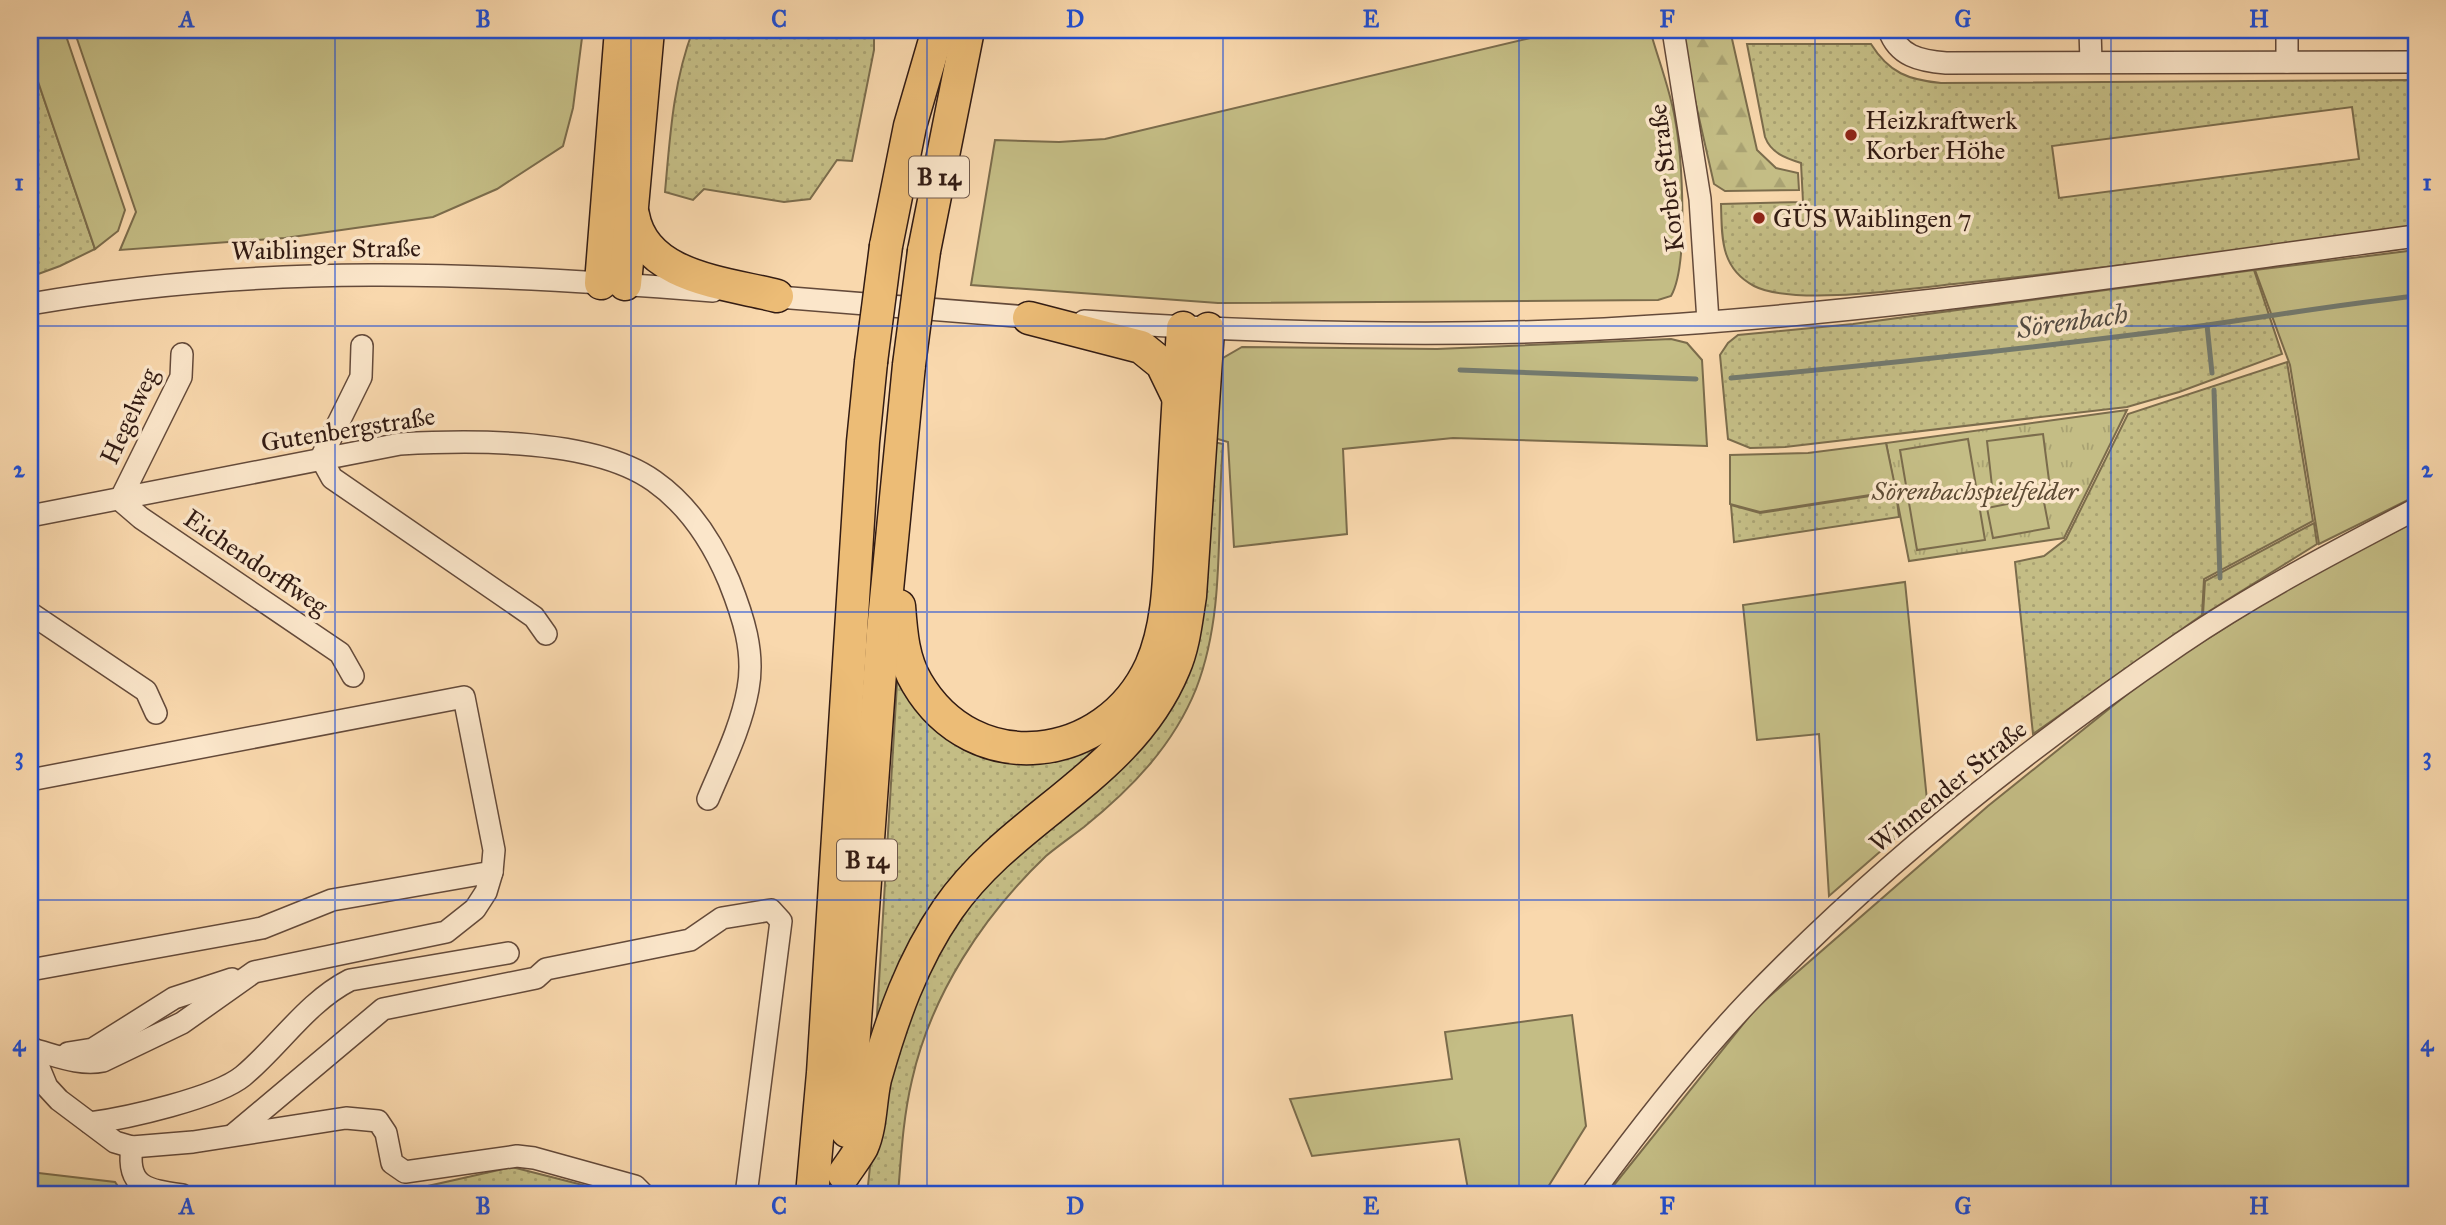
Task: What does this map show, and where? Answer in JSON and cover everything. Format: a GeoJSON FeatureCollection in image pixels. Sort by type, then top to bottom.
{"type":"FeatureCollection","features":[{"type":"Feature","properties":{"kind":"highway"},"geometry":{"type":"LineString","coordinates":[[613,283],[621,30]]}},
{"type":"Feature","properties":{"kind":"highway"},"geometry":{"type":"LineString","coordinates":[[613,283],[632,207],[648,30]]}},
{"type":"Feature","properties":{"kind":"highway"},"geometry":{"type":"LineString","coordinates":[[910,126],[908,83],[913,30]]}},
{"type":"Feature","properties":{"kind":"highway","name":"B 14"},"geometry":{"type":"LineString","coordinates":[[813,1195],[863,442],[871,362],[886,246],[910,126],[937,30]]}},
{"type":"Feature","properties":{"kind":"highway","name":"B 14"},"geometry":{"type":"LineString","coordinates":[[843,1184],[872,760],[909,365],[924,251],[968,30]]}},
{"type":"Feature","properties":{"kind":"highway"},"geometry":{"type":"LineString","coordinates":[[632,207],[643,242],[662,262],[680,271],[777,296]]}},
{"type":"Feature","properties":{"kind":"highway"},"geometry":{"type":"LineString","coordinates":[[1029,318],[1141,347],[1162,364],[1173,382],[1179,400]]}},
{"type":"Feature","properties":{"kind":"highway"},"geometry":{"type":"LineString","coordinates":[[892,546],[899,571],[898,602],[905,656],[916,683],[945,717],[985,741],[1010,747],[1054,747],[1098,729],[1114,717],[1137,691],[1152,663],[1161,636],[1168,579],[1179,400],[1195,329]]}},
{"type":"Feature","properties":{"kind":"highway"},"geometry":{"type":"LineString","coordinates":[[843,1184],[863,1146],[874,1086],[904,990],[924,947],[948,909],[1000,849],[1121,751],[1161,696],[1175,666],[1184,636],[1190,596],[1195,329]]}},
{"type":"Feature","properties":{"kind":"street","name":"Korber Straße"},"geometry":{"type":"LineString","coordinates":[[1673,30],[1700,199],[1708,321]]}},
{"type":"Feature","properties":{"kind":"street"},"geometry":{"type":"LineString","coordinates":[[1889,30],[1896,46],[1904,52],[1929,61],[2416,62]]}},
{"type":"Feature","properties":{"kind":"street"},"geometry":{"type":"LineString","coordinates":[[2090,30],[2091,62]]}},
{"type":"Feature","properties":{"kind":"street"},"geometry":{"type":"LineString","coordinates":[[2287,30],[2287,62]]}},
{"type":"Feature","properties":{"kind":"street","name":"Waiblinger Straße"},"geometry":{"type":"LineString","coordinates":[[30,304],[159,285],[319,274],[461,275],[613,283],[1029,318],[1195,329],[1456,333],[1708,321],[1875,306],[2416,236]]}},
{"type":"Feature","properties":{"kind":"street"},"geometry":{"type":"LineString","coordinates":[[362,346],[361,377],[321,458],[332,478],[534,617],[546,634]]}},
{"type":"Feature","properties":{"kind":"street","name":"Hegelweg"},"geometry":{"type":"LineString","coordinates":[[120,500],[181,377],[182,354]]}},
{"type":"Feature","properties":{"kind":"street","name":"Gutenbergstraße"},"geometry":{"type":"LineString","coordinates":[[30,516],[400,444],[444,441],[567,450],[629,468],[653,480],[676,499],[721,562],[743,615],[749,650],[748,691],[736,734],[708,799]]}},
{"type":"Feature","properties":{"kind":"street","name":"Eichendorffweg"},"geometry":{"type":"LineString","coordinates":[[120,500],[141,518],[340,653],[353,676]]}},
{"type":"Feature","properties":{"kind":"street","name":"Winnender Straße"},"geometry":{"type":"LineString","coordinates":[[1591,1195],[1652,1111],[1748,1002],[1934,828],[2181,644],[2301,570],[2416,509]]}},
{"type":"Feature","properties":{"kind":"street"},"geometry":{"type":"LineString","coordinates":[[30,613],[146,691],[156,713]]}},
{"type":"Feature","properties":{"kind":"street"},"geometry":{"type":"LineString","coordinates":[[30,780],[464,696],[494,850],[492,872],[486,892],[475,909],[446,932],[254,972],[182,1023],[103,1061],[91,1063],[37,1050],[47,1087],[115,1142],[132,1147],[346,1118],[378,1121],[386,1133],[392,1163],[404,1172],[526,1157],[635,1186],[644,1195]]}},
{"type":"Feature","properties":{"kind":"street"},"geometry":{"type":"LineString","coordinates":[[30,970],[262,928],[332,900],[492,872]]}},
{"type":"Feature","properties":{"kind":"street"},"geometry":{"type":"LineString","coordinates":[[233,1135],[383,1009],[536,978],[546,969],[690,940],[722,918],[771,910],[781,921],[746,1195]]}},
{"type":"Feature","properties":{"kind":"street"},"geometry":{"type":"LineString","coordinates":[[90,1123],[195,1097],[242,1077],[328,991],[350,980],[508,953]]}},
{"type":"Feature","properties":{"kind":"street"},"geometry":{"type":"LineString","coordinates":[[132,1147],[129,1166],[144,1187],[182,1195]]}},
{"type":"Feature","properties":{"kind":"green space"},"geometry":{"type":"Polygon","coordinates":[[[30,30],[64,30],[125,210],[118,231],[95,249],[30,58],[30,30]]]}},
{"type":"Feature","properties":{"kind":"green space"},"geometry":{"type":"Polygon","coordinates":[[[74,30],[583,30],[573,108],[563,146],[497,189],[433,217],[285,238],[120,250],[136,212],[74,30]]]}},
{"type":"Feature","properties":{"kind":"green space"},"geometry":{"type":"Polygon","coordinates":[[[693,30],[874,30],[874,50],[852,161],[837,160],[810,199],[784,202],[704,189],[693,200],[665,192],[677,90],[693,30]]]}},
{"type":"Feature","properties":{"kind":"green space"},"geometry":{"type":"Polygon","coordinates":[[[1564,30],[1650,30],[1673,108],[1680,158],[1682,236],[1677,281],[1671,296],[1658,300],[1218,303],[971,285],[995,140],[1059,142],[1105,139],[1564,30]]]}},
{"type":"Feature","properties":{"kind":"green space"},"geometry":{"type":"Polygon","coordinates":[[[1679,30],[1730,30],[1757,150],[1776,168],[1798,173],[1799,190],[1725,191],[1714,184],[1679,30]]]}},
{"type":"Feature","properties":{"kind":"green space"},"geometry":{"type":"Polygon","coordinates":[[[1747,44],[1871,44],[1885,62],[1901,73],[1919,80],[1941,83],[2416,80],[2416,227],[1881,292],[1795,295],[1772,292],[1754,286],[1735,270],[1725,251],[1722,228],[1721,204],[1803,202],[1801,163],[1775,151],[1765,137],[1747,44]],[[2352,107],[2052,146],[2059,198],[2359,159],[2352,107]]]}},
{"type":"Feature","properties":{"kind":"green space"},"geometry":{"type":"Polygon","coordinates":[[[30,58],[95,249],[30,277],[30,58]]]}},
{"type":"Feature","properties":{"kind":"green space"},"geometry":{"type":"Polygon","coordinates":[[[2416,250],[2416,496],[2319,544],[2290,365],[2255,270],[2416,250]]]}},
{"type":"Feature","properties":{"kind":"green space"},"geometry":{"type":"Polygon","coordinates":[[[2254,270],[2282,354],[2179,392],[2127,407],[1785,447],[1750,448],[1728,439],[1720,355],[1738,335],[1853,324],[2254,270]]]}},
{"type":"Feature","properties":{"kind":"green space"},"geometry":{"type":"Polygon","coordinates":[[[1671,339],[1687,343],[1702,360],[1707,446],[1453,438],[1343,449],[1347,534],[1234,547],[1228,442],[1211,437],[1214,380],[1223,358],[1242,347],[1437,349],[1671,339]]]}},
{"type":"Feature","properties":{"kind":"green space"},"geometry":{"type":"Polygon","coordinates":[[[1189,355],[1195,356],[1182,597],[1176,642],[1158,689],[1130,730],[1094,766],[1041,804],[980,859],[922,934],[875,1048],[898,667],[922,701],[951,729],[985,747],[1005,753],[1027,756],[1065,752],[1103,735],[1134,710],[1156,677],[1170,623],[1189,355]]]}},
{"type":"Feature","properties":{"kind":"green space"},"geometry":{"type":"Polygon","coordinates":[[[2287,362],[2313,521],[2204,579],[2202,615],[2033,734],[2015,562],[2044,556],[2066,539],[2128,414],[2287,362]]]}},
{"type":"Feature","properties":{"kind":"green space","name":"Sörenbachspielfelder"},"geometry":{"type":"Polygon","coordinates":[[[2127,410],[2064,538],[1909,561],[1886,443],[2127,410]]]}},
{"type":"Feature","properties":{"kind":"green space"},"geometry":{"type":"Polygon","coordinates":[[[2043,434],[2050,488],[1993,495],[1987,441],[2043,434]]]}},
{"type":"Feature","properties":{"kind":"green space"},"geometry":{"type":"Polygon","coordinates":[[[1968,439],[1985,540],[1917,550],[1900,450],[1968,439]]]}},
{"type":"Feature","properties":{"kind":"green space"},"geometry":{"type":"Polygon","coordinates":[[[1209,441],[1223,444],[1216,599],[1205,660],[1187,710],[1163,748],[1134,782],[1084,827],[1046,856],[1023,879],[1001,904],[962,959],[932,1018],[912,1080],[904,1123],[898,1195],[867,1195],[874,1129],[915,991],[972,893],[1109,778],[1209,441]]]}},
{"type":"Feature","properties":{"kind":"green space"},"geometry":{"type":"Polygon","coordinates":[[[1886,443],[1896,491],[1760,512],[1730,504],[1730,455],[1808,453],[1886,443]]]}},
{"type":"Feature","properties":{"kind":"green space"},"geometry":{"type":"Polygon","coordinates":[[[1896,492],[1899,517],[1734,542],[1731,505],[1760,513],[1896,492]]]}},
{"type":"Feature","properties":{"kind":"green space"},"geometry":{"type":"Polygon","coordinates":[[[2043,497],[2049,528],[1993,538],[1987,508],[2043,497]]]}},
{"type":"Feature","properties":{"kind":"green space"},"geometry":{"type":"Polygon","coordinates":[[[2416,521],[2416,1195],[1606,1195],[1756,1008],[1988,806],[2155,672],[2304,578],[2416,521]]]}},
{"type":"Feature","properties":{"kind":"green space"},"geometry":{"type":"Polygon","coordinates":[[[2314,523],[2317,544],[2203,615],[2205,581],[2314,523]]]}},
{"type":"Feature","properties":{"kind":"green space"},"geometry":{"type":"Polygon","coordinates":[[[1905,582],[1928,810],[1829,896],[1819,734],[1757,740],[1743,605],[1905,582]]]}},
{"type":"Feature","properties":{"kind":"green space"},"geometry":{"type":"Polygon","coordinates":[[[1572,1015],[1586,1126],[1543,1195],[1469,1195],[1459,1139],[1312,1156],[1290,1099],[1452,1079],[1445,1032],[1572,1015]]]}},
{"type":"Feature","properties":{"kind":"green space"},"geometry":{"type":"Polygon","coordinates":[[[512,1167],[622,1195],[435,1195],[428,1186],[512,1167]]]}},
{"type":"Feature","properties":{"kind":"green space"},"geometry":{"type":"Polygon","coordinates":[[[30,1172],[115,1182],[124,1195],[30,1195],[30,1172]]]}},
{"type":"Feature","properties":{"kind":"waterway","name":"Sörenbach"},"geometry":{"type":"LineString","coordinates":[[1731,378],[2110,338],[2416,296]]}},
{"type":"Feature","properties":{"kind":"waterway"},"geometry":{"type":"LineString","coordinates":[[2207,325],[2212,373]]}},
{"type":"Feature","properties":{"kind":"waterway","name":"Sörenbach"},"geometry":{"type":"LineString","coordinates":[[1460,370],[1696,379]]}},
{"type":"Feature","properties":{"kind":"waterway"},"geometry":{"type":"LineString","coordinates":[[2214,390],[2220,578]]}},
{"type":"Feature","properties":{"kind":"place","name":"Heizkraftwerk Korber Höhe"},"geometry":{"type":"Point","coordinates":[1851,135]}},
{"type":"Feature","properties":{"kind":"place","name":"GÜS Waiblingen 7"},"geometry":{"type":"Point","coordinates":[1759,218]}}]}
